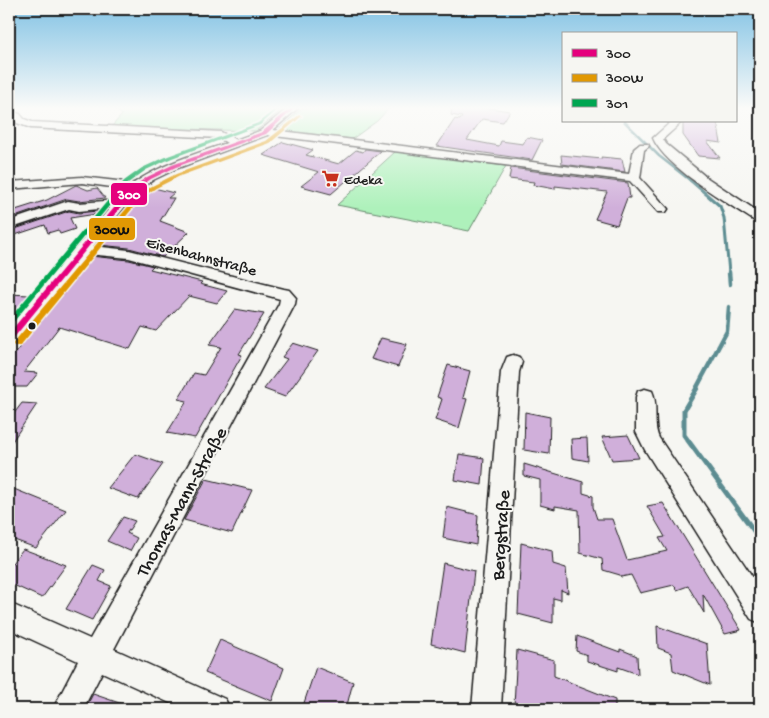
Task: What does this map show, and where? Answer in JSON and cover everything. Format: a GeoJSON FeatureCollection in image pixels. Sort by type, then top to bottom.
{"type":"FeatureCollection","features":[{"type":"Feature","properties":{"kind":"street"},"geometry":{"type":"LineString","coordinates":[[232,142],[236,144]]}},
{"type":"Feature","properties":{"kind":"street"},"geometry":{"type":"LineString","coordinates":[[9,338],[135,187],[174,166],[242,142]]}},
{"type":"Feature","properties":{"kind":"street"},"geometry":{"type":"LineString","coordinates":[[342,142],[634,178]]}},
{"type":"Feature","properties":{"kind":"street"},"geometry":{"type":"LineString","coordinates":[[658,142],[695,174],[760,218]]}},
{"type":"Feature","properties":{"kind":"street"},"geometry":{"type":"LineString","coordinates":[[644,146],[639,149],[634,178],[640,187],[662,209]]}},
{"type":"Feature","properties":{"kind":"street"},"geometry":{"type":"LineString","coordinates":[[9,185],[74,180],[135,187]]}},
{"type":"Feature","properties":{"kind":"street"},"geometry":{"type":"LineString","coordinates":[[68,205],[71,198],[97,182]]}},
{"type":"Feature","properties":{"kind":"street"},"geometry":{"type":"LineString","coordinates":[[9,225],[68,205],[79,207],[119,204]]}},
{"type":"Feature","properties":{"kind":"street","name":"Eisenbahnstraße"},"geometry":{"type":"LineString","coordinates":[[82,249],[129,254],[284,294]]}},
{"type":"Feature","properties":{"kind":"street","name":"Thomas-Mann-Straße"},"geometry":{"type":"LineString","coordinates":[[67,709],[288,304],[288,298],[284,294]]}},
{"type":"Feature","properties":{"kind":"street","name":"Bergstraße"},"geometry":{"type":"LineString","coordinates":[[486,709],[510,372],[513,362]]}},
{"type":"Feature","properties":{"kind":"street"},"geometry":{"type":"LineString","coordinates":[[645,397],[646,432],[652,444],[760,610]]}},
{"type":"Feature","properties":{"kind":"street"},"geometry":{"type":"LineString","coordinates":[[9,616],[215,709]]}},
{"type":"Feature","properties":{"kind":"green space"},"geometry":{"type":"Polygon","coordinates":[[[396,151],[506,166],[469,231],[337,205],[396,151]]]}},
{"type":"Feature","properties":{"kind":"building"},"geometry":{"type":"Polygon","coordinates":[[[283,142],[313,150],[306,155],[339,164],[356,150],[363,152],[365,149],[381,151],[331,194],[301,186],[319,172],[263,155],[283,142]]]}},
{"type":"Feature","properties":{"kind":"building"},"geometry":{"type":"Polygon","coordinates":[[[440,142],[475,142],[499,146],[501,142],[523,144],[524,142],[541,142],[532,160],[437,146],[440,142]]]}},
{"type":"Feature","properties":{"kind":"building"},"geometry":{"type":"Polygon","coordinates":[[[688,142],[707,142],[720,158],[698,156],[688,142]]]}},
{"type":"Feature","properties":{"kind":"building"},"geometry":{"type":"Polygon","coordinates":[[[561,155],[622,159],[625,172],[562,164],[561,155]]]}},
{"type":"Feature","properties":{"kind":"building"},"geometry":{"type":"Polygon","coordinates":[[[511,168],[628,183],[630,198],[627,198],[617,225],[595,219],[607,192],[555,186],[555,189],[533,185],[534,182],[509,179],[511,168]]]}},
{"type":"Feature","properties":{"kind":"building"},"geometry":{"type":"Polygon","coordinates":[[[76,185],[88,190],[97,188],[105,198],[79,201],[67,199],[9,219],[9,212],[47,200],[76,185]]]}},
{"type":"Feature","properties":{"kind":"building"},"geometry":{"type":"Polygon","coordinates":[[[154,188],[174,193],[168,198],[174,198],[160,221],[189,232],[163,257],[129,248],[99,245],[139,194],[149,194],[154,188]]]}},
{"type":"Feature","properties":{"kind":"building"},"geometry":{"type":"Polygon","coordinates":[[[69,211],[79,213],[97,211],[96,214],[70,218],[75,229],[60,234],[58,230],[48,233],[45,225],[9,237],[9,231],[69,211]]]}},
{"type":"Feature","properties":{"kind":"building"},"geometry":{"type":"Polygon","coordinates":[[[90,256],[129,260],[153,266],[150,269],[202,282],[200,284],[227,291],[217,303],[189,296],[156,331],[142,327],[130,349],[59,327],[24,372],[38,373],[27,387],[14,387],[9,394],[9,361],[90,256]]]}},
{"type":"Feature","properties":{"kind":"building"},"geometry":{"type":"Polygon","coordinates":[[[9,294],[29,295],[9,318],[9,294]]]}},
{"type":"Feature","properties":{"kind":"building"},"geometry":{"type":"Polygon","coordinates":[[[235,309],[264,314],[239,354],[242,355],[195,438],[167,433],[187,401],[178,399],[194,373],[204,375],[221,347],[209,345],[235,309]]]}},
{"type":"Feature","properties":{"kind":"building"},"geometry":{"type":"Polygon","coordinates":[[[381,338],[407,344],[398,367],[371,359],[381,338]]]}},
{"type":"Feature","properties":{"kind":"building"},"geometry":{"type":"Polygon","coordinates":[[[293,343],[318,351],[285,397],[264,389],[287,359],[282,357],[293,343]]]}},
{"type":"Feature","properties":{"kind":"building"},"geometry":{"type":"Polygon","coordinates":[[[448,365],[470,371],[463,398],[467,399],[459,428],[435,420],[442,399],[437,397],[448,365]]]}},
{"type":"Feature","properties":{"kind":"building"},"geometry":{"type":"Polygon","coordinates":[[[22,403],[37,404],[9,446],[9,420],[22,403]]]}},
{"type":"Feature","properties":{"kind":"building"},"geometry":{"type":"Polygon","coordinates":[[[525,412],[550,417],[549,454],[524,450],[525,412]]]}},
{"type":"Feature","properties":{"kind":"building"},"geometry":{"type":"Polygon","coordinates":[[[628,435],[639,458],[612,460],[602,437],[628,435]]]}},
{"type":"Feature","properties":{"kind":"building"},"geometry":{"type":"Polygon","coordinates":[[[587,438],[588,461],[572,458],[571,439],[587,438]]]}},
{"type":"Feature","properties":{"kind":"building"},"geometry":{"type":"Polygon","coordinates":[[[135,454],[163,464],[138,499],[108,488],[135,454]]]}},
{"type":"Feature","properties":{"kind":"building"},"geometry":{"type":"Polygon","coordinates":[[[459,454],[484,458],[482,485],[455,480],[459,454]]]}},
{"type":"Feature","properties":{"kind":"building"},"geometry":{"type":"Polygon","coordinates":[[[524,464],[583,482],[583,493],[593,496],[593,507],[597,519],[612,519],[627,560],[667,551],[659,538],[665,537],[647,506],[663,503],[741,630],[725,634],[703,594],[704,613],[688,586],[677,590],[674,585],[640,593],[631,575],[621,577],[620,575],[603,570],[602,559],[580,553],[579,510],[555,506],[555,509],[540,505],[540,480],[524,476],[524,464]]]}},
{"type":"Feature","properties":{"kind":"building"},"geometry":{"type":"Polygon","coordinates":[[[206,479],[252,490],[232,533],[184,520],[206,479]]]}},
{"type":"Feature","properties":{"kind":"building"},"geometry":{"type":"Polygon","coordinates":[[[9,487],[66,510],[36,548],[9,538],[9,487]]]}},
{"type":"Feature","properties":{"kind":"building"},"geometry":{"type":"Polygon","coordinates":[[[447,507],[478,515],[476,545],[443,538],[447,507]]]}},
{"type":"Feature","properties":{"kind":"building"},"geometry":{"type":"Polygon","coordinates":[[[123,517],[135,521],[127,533],[137,538],[130,551],[107,541],[123,517]]]}},
{"type":"Feature","properties":{"kind":"building"},"geometry":{"type":"Polygon","coordinates":[[[521,543],[552,551],[553,564],[566,568],[568,593],[561,590],[561,600],[553,598],[553,623],[518,614],[521,543]]]}},
{"type":"Feature","properties":{"kind":"building"},"geometry":{"type":"Polygon","coordinates":[[[23,549],[66,565],[42,598],[9,583],[9,567],[23,549]]]}},
{"type":"Feature","properties":{"kind":"building"},"geometry":{"type":"Polygon","coordinates":[[[443,563],[474,571],[465,653],[431,644],[443,563]]]}},
{"type":"Feature","properties":{"kind":"building"},"geometry":{"type":"Polygon","coordinates":[[[93,565],[105,570],[99,581],[111,586],[92,620],[66,609],[93,565]]]}},
{"type":"Feature","properties":{"kind":"building"},"geometry":{"type":"Polygon","coordinates":[[[657,626],[707,644],[710,685],[673,670],[671,653],[658,648],[657,626]]]}},
{"type":"Feature","properties":{"kind":"building"},"geometry":{"type":"Polygon","coordinates":[[[577,636],[620,652],[620,649],[637,656],[638,674],[618,667],[618,671],[587,661],[587,655],[576,651],[577,636]]]}},
{"type":"Feature","properties":{"kind":"building"},"geometry":{"type":"Polygon","coordinates":[[[220,640],[284,668],[272,701],[205,673],[220,640]]]}},
{"type":"Feature","properties":{"kind":"building"},"geometry":{"type":"Polygon","coordinates":[[[517,650],[554,660],[554,676],[615,700],[615,709],[522,709],[514,706],[517,650]]]}},
{"type":"Feature","properties":{"kind":"building"},"geometry":{"type":"Polygon","coordinates":[[[316,667],[353,682],[346,709],[302,709],[316,667]]]}},
{"type":"Feature","properties":{"kind":"building"},"geometry":{"type":"Polygon","coordinates":[[[93,694],[131,707],[131,709],[85,709],[93,694]]]}},
{"type":"Feature","properties":{"kind":"waterway"},"geometry":{"type":"LineString","coordinates":[[645,142],[659,156],[691,181]]}},
{"type":"Feature","properties":{"kind":"waterway"},"geometry":{"type":"LineString","coordinates":[[690,180],[720,206],[724,218],[729,273]]}},
{"type":"Feature","properties":{"kind":"waterway"},"geometry":{"type":"LineString","coordinates":[[729,272],[730,284]]}},
{"type":"Feature","properties":{"kind":"waterway"},"geometry":{"type":"LineString","coordinates":[[696,389],[727,331],[729,307]]}},
{"type":"Feature","properties":{"kind":"waterway"},"geometry":{"type":"LineString","coordinates":[[697,388],[684,410],[684,435],[757,535]]}},
{"type":"Feature","properties":{"kind":"waterway"},"geometry":{"type":"LineString","coordinates":[[756,533],[760,539]]}},
{"type":"Feature","properties":{"kind":"transit line","name":"301"},"geometry":{"type":"LineString","coordinates":[[9,323],[126,182],[144,169],[212,142]]}},
{"type":"Feature","properties":{"kind":"transit line","name":"300"},"geometry":{"type":"LineString","coordinates":[[9,338],[132,190],[149,178],[174,166],[241,142]]}},
{"type":"Feature","properties":{"kind":"transit line","name":"300W"},"geometry":{"type":"LineString","coordinates":[[17,344],[139,197],[178,175],[269,142]]}},
{"type":"Feature","properties":{"kind":"place","name":"Edeka"},"geometry":{"type":"Point","coordinates":[330,179]}}]}
